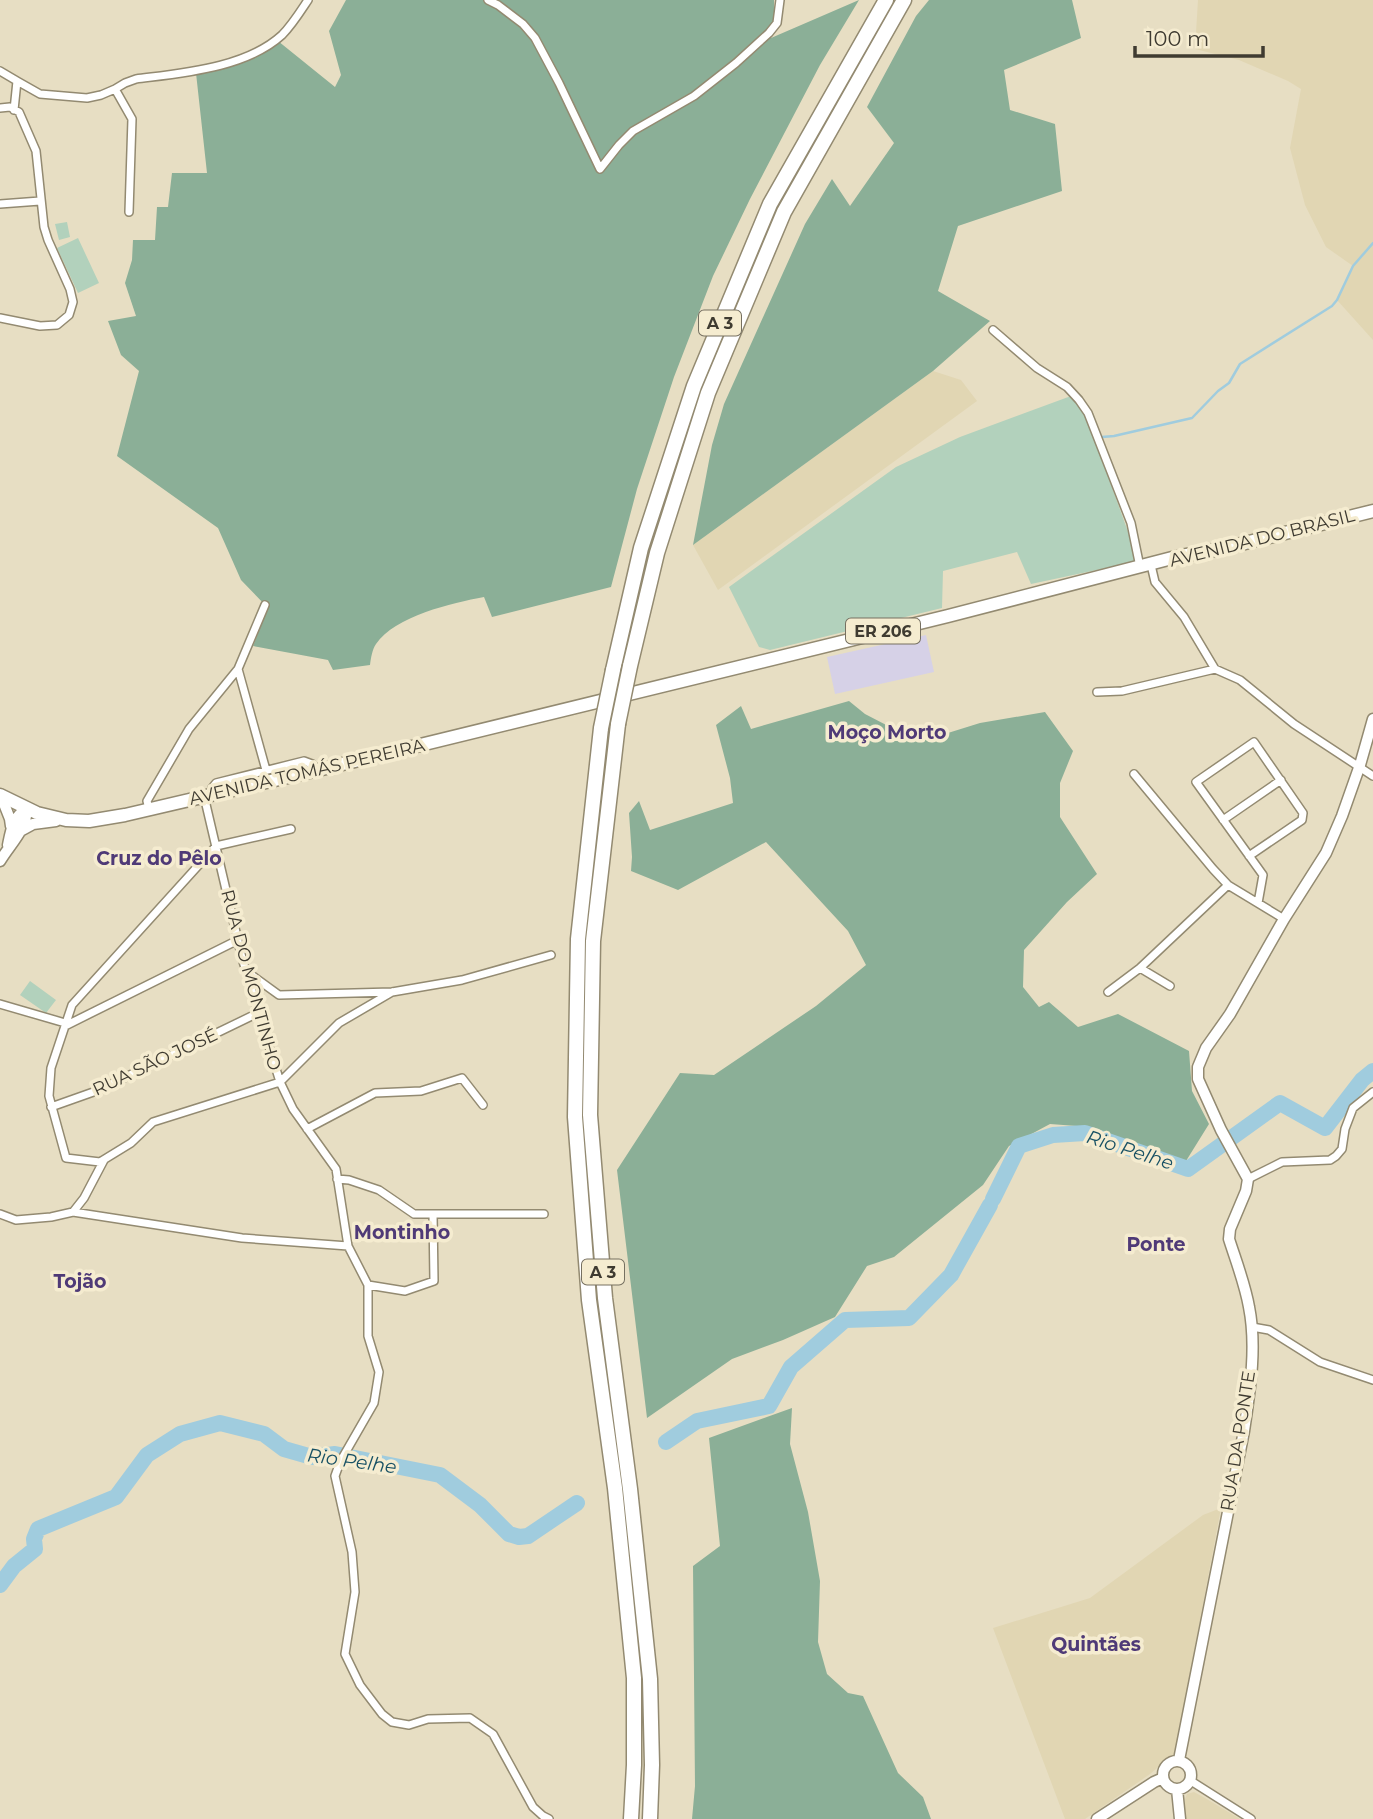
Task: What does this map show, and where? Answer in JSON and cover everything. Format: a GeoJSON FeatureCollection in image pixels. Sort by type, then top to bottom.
{"type":"FeatureCollection","features":[{"type":"Feature","properties":{"kind":"highway","name":"A 3"},"geometry":{"type":"LineString","coordinates":[[631,1819],[634,1678],[615,1488],[589,1300],[575,1117],[578,939],[601,728],[641,548],[694,386],[770,204],[886,0]]}},
{"type":"Feature","properties":{"kind":"highway","name":"A 3"},"geometry":{"type":"LineString","coordinates":[[650,1819],[650,1679],[630,1489],[605,1298],[590,1115],[593,941],[618,724],[629,666],[657,553],[708,393],[784,212],[904,0]]}},
{"type":"Feature","properties":{"kind":"main road","name":"AVENIDA DO BRASIL"},"geometry":{"type":"LineString","coordinates":[[1146,566],[1373,511]]}},
{"type":"Feature","properties":{"kind":"main road","name":"AVENIDA TOMÁS PEREIRA"},"geometry":{"type":"LineString","coordinates":[[0,796],[27,809],[66,821],[89,821],[149,810],[318,771],[1146,566]]}},
{"type":"Feature","properties":{"kind":"street"},"geometry":{"type":"LineString","coordinates":[[0,72],[40,93],[87,98],[101,95],[136,79],[206,69],[252,53],[281,36],[308,0]]}},
{"type":"Feature","properties":{"kind":"street"},"geometry":{"type":"LineString","coordinates":[[488,0],[523,23],[535,38],[600,169],[633,131],[694,96],[769,33],[777,23],[780,0]]}},
{"type":"Feature","properties":{"kind":"street"},"geometry":{"type":"LineString","coordinates":[[14,110],[17,81]]}},
{"type":"Feature","properties":{"kind":"street"},"geometry":{"type":"LineString","coordinates":[[115,89],[132,119],[128,212]]}},
{"type":"Feature","properties":{"kind":"street"},"geometry":{"type":"LineString","coordinates":[[0,108],[10,107],[19,112],[36,150],[40,201],[48,240],[70,289],[72,308],[57,325],[0,318]]}},
{"type":"Feature","properties":{"kind":"street"},"geometry":{"type":"LineString","coordinates":[[0,204],[40,201]]}},
{"type":"Feature","properties":{"kind":"street"},"geometry":{"type":"LineString","coordinates":[[993,330],[1037,368],[1067,387],[1088,413],[1146,566],[1155,582],[1184,617],[1215,669],[1240,680],[1294,724],[1373,776]]}},
{"type":"Feature","properties":{"kind":"street"},"geometry":{"type":"LineString","coordinates":[[149,810],[147,802],[189,729],[238,669],[265,605]]}},
{"type":"Feature","properties":{"kind":"street"},"geometry":{"type":"LineString","coordinates":[[238,669],[266,770]]}},
{"type":"Feature","properties":{"kind":"street"},"geometry":{"type":"LineString","coordinates":[[1097,692],[1122,691],[1215,669]]}},
{"type":"Feature","properties":{"kind":"street"},"geometry":{"type":"LineString","coordinates":[[1373,719],[1360,765],[1326,853],[1284,919],[1242,995],[1206,1048],[1198,1067],[1198,1079],[1221,1130],[1248,1179],[1282,1162],[1329,1160],[1336,1156],[1342,1149],[1345,1129],[1353,1108],[1373,1092]]}},
{"type":"Feature","properties":{"kind":"street"},"geometry":{"type":"LineString","coordinates":[[1249,856],[1302,820],[1303,813],[1254,742],[1196,782],[1223,820],[1249,856],[1263,875],[1258,903]]}},
{"type":"Feature","properties":{"kind":"street"},"geometry":{"type":"LineString","coordinates":[[207,796],[216,783],[304,761],[312,764],[318,771]]}},
{"type":"Feature","properties":{"kind":"street"},"geometry":{"type":"LineString","coordinates":[[1134,774],[1228,885],[1284,919]]}},
{"type":"Feature","properties":{"kind":"street"},"geometry":{"type":"LineString","coordinates":[[1223,820],[1280,780]]}},
{"type":"Feature","properties":{"kind":"street"},"geometry":{"type":"LineString","coordinates":[[0,796],[17,830]]}},
{"type":"Feature","properties":{"kind":"street","name":"RUA DO MONTINHO"},"geometry":{"type":"LineString","coordinates":[[207,796],[238,940],[279,1082],[293,1109],[336,1169],[348,1246],[368,1284]]}},
{"type":"Feature","properties":{"kind":"street"},"geometry":{"type":"LineString","coordinates":[[3,856],[27,809]]}},
{"type":"Feature","properties":{"kind":"street"},"geometry":{"type":"LineString","coordinates":[[17,830],[46,821],[66,821]]}},
{"type":"Feature","properties":{"kind":"street"},"geometry":{"type":"LineString","coordinates":[[291,829],[216,846],[72,1005],[51,1068],[49,1096],[66,1158],[100,1162],[131,1143],[153,1122],[279,1082],[339,1023],[392,992]]}},
{"type":"Feature","properties":{"kind":"street"},"geometry":{"type":"LineString","coordinates":[[1108,992],[1140,968],[1228,885]]}},
{"type":"Feature","properties":{"kind":"street"},"geometry":{"type":"LineString","coordinates":[[0,1004],[65,1025],[238,940]]}},
{"type":"Feature","properties":{"kind":"street"},"geometry":{"type":"LineString","coordinates":[[246,971],[279,995],[392,992],[462,981],[551,955]]}},
{"type":"Feature","properties":{"kind":"street"},"geometry":{"type":"LineString","coordinates":[[1140,968],[1170,986]]}},
{"type":"Feature","properties":{"kind":"street","name":"RUA SÃO JOSÉ"},"geometry":{"type":"LineString","coordinates":[[51,1107],[99,1090],[258,1013]]}},
{"type":"Feature","properties":{"kind":"street"},"geometry":{"type":"LineString","coordinates":[[307,1129],[374,1093],[421,1091],[462,1078],[483,1105]]}},
{"type":"Feature","properties":{"kind":"street"},"geometry":{"type":"LineString","coordinates":[[73,1212],[84,1198],[105,1159]]}},
{"type":"Feature","properties":{"kind":"street"},"geometry":{"type":"LineString","coordinates":[[337,1179],[379,1190],[414,1214],[544,1214]]}},
{"type":"Feature","properties":{"kind":"street","name":"RUA DA PONTE"},"geometry":{"type":"LineString","coordinates":[[1179,1760],[1244,1431],[1249,1393],[1253,1347],[1249,1303],[1229,1239],[1248,1179]]}},
{"type":"Feature","properties":{"kind":"street"},"geometry":{"type":"LineString","coordinates":[[0,1214],[16,1220],[73,1212],[242,1238],[348,1246]]}},
{"type":"Feature","properties":{"kind":"street"},"geometry":{"type":"LineString","coordinates":[[433,1214],[434,1281],[405,1291],[368,1284],[368,1336],[379,1372],[374,1404],[340,1462],[335,1476],[352,1552],[355,1592],[345,1654],[360,1685],[382,1714],[393,1722],[409,1725],[428,1719],[470,1718],[493,1734],[533,1807],[549,1819]]}},
{"type":"Feature","properties":{"kind":"street"},"geometry":{"type":"LineString","coordinates":[[1252,1327],[1269,1330],[1320,1362],[1373,1380]]}},
{"type":"Feature","properties":{"kind":"street"},"geometry":{"type":"LineString","coordinates":[[1179,1760],[1190,1768],[1192,1776],[1185,1787],[1177,1789],[1168,1786],[1163,1778],[1165,1766],[1179,1760]]}},
{"type":"Feature","properties":{"kind":"street"},"geometry":{"type":"LineString","coordinates":[[1097,1819],[1163,1778]]}},
{"type":"Feature","properties":{"kind":"street"},"geometry":{"type":"LineString","coordinates":[[1191,1780],[1251,1819]]}},
{"type":"Feature","properties":{"kind":"street"},"geometry":{"type":"LineString","coordinates":[[1177,1789],[1181,1819]]}},
{"type":"Feature","properties":{"kind":"shaded area"},"geometry":{"type":"Polygon","coordinates":[[[1198,0],[1373,0],[1373,340],[1337,300],[1353,266],[1326,247],[1305,205],[1290,148],[1301,89],[1239,60],[1195,49],[1198,0]]]}},
{"type":"Feature","properties":{"kind":"shaded area"},"geometry":{"type":"Polygon","coordinates":[[[933,371],[961,380],[977,401],[718,590],[693,545],[933,371]]]}},
{"type":"Feature","properties":{"kind":"shaded area"},"geometry":{"type":"Polygon","coordinates":[[[926,635],[934,672],[835,694],[827,657],[926,635]]]}},
{"type":"Feature","properties":{"kind":"shaded area"},"geometry":{"type":"Polygon","coordinates":[[[1221,1508],[1175,1753],[1150,1774],[1085,1819],[1065,1819],[993,1628],[1090,1598],[1203,1515],[1221,1508]]]}},
{"type":"Feature","properties":{"kind":"shaded area"},"geometry":{"type":"Polygon","coordinates":[[[1194,1792],[1240,1819],[1185,1819],[1185,1799],[1187,1794],[1194,1792]]]}},
{"type":"Feature","properties":{"kind":"green space"},"geometry":{"type":"Polygon","coordinates":[[[346,0],[774,0],[771,38],[859,0],[820,65],[713,276],[674,377],[637,489],[611,587],[492,617],[484,597],[441,607],[410,618],[385,634],[375,646],[370,665],[333,670],[328,660],[253,646],[268,608],[241,580],[218,528],[117,456],[139,371],[121,355],[108,321],[136,316],[125,283],[132,260],[133,240],[155,240],[157,207],[168,207],[172,173],[207,173],[196,73],[250,59],[278,41],[335,87],[341,75],[329,31],[346,0]]]}},
{"type":"Feature","properties":{"kind":"green space"},"geometry":{"type":"Polygon","coordinates":[[[929,0],[1072,0],[1081,38],[1004,70],[1010,110],[1055,124],[1062,191],[958,226],[938,291],[990,321],[933,371],[693,545],[712,445],[724,404],[805,224],[832,179],[850,206],[894,143],[867,107],[916,16],[929,0]]]}},
{"type":"Feature","properties":{"kind":"green space"},"geometry":{"type":"Polygon","coordinates":[[[67,222],[70,237],[59,240],[55,224],[67,222]]]}},
{"type":"Feature","properties":{"kind":"green space"},"geometry":{"type":"Polygon","coordinates":[[[78,238],[99,283],[78,293],[57,248],[78,238]]]}},
{"type":"Feature","properties":{"kind":"green space"},"geometry":{"type":"Polygon","coordinates":[[[1071,396],[1085,412],[1136,556],[1134,562],[1031,584],[1017,552],[943,571],[942,608],[770,650],[759,647],[729,587],[896,467],[960,437],[1071,396]]]}},
{"type":"Feature","properties":{"kind":"green space"},"geometry":{"type":"Polygon","coordinates":[[[849,701],[865,714],[919,742],[980,723],[1045,712],[1073,751],[1060,783],[1060,817],[1097,874],[1067,902],[1024,950],[1023,987],[1039,1007],[1049,1002],[1078,1027],[1118,1014],[1189,1051],[1192,1091],[1209,1124],[1186,1161],[1090,1127],[1050,1124],[1009,1146],[983,1185],[894,1257],[867,1266],[835,1317],[732,1359],[647,1418],[617,1170],[680,1073],[714,1075],[816,1006],[866,965],[848,931],[766,842],[678,890],[631,871],[629,813],[639,801],[650,830],[733,803],[730,778],[716,725],[741,706],[751,729],[849,701]]]}},
{"type":"Feature","properties":{"kind":"green space"},"geometry":{"type":"Polygon","coordinates":[[[30,981],[56,1000],[46,1013],[20,995],[30,981]]]}},
{"type":"Feature","properties":{"kind":"green space"},"geometry":{"type":"Polygon","coordinates":[[[792,1408],[790,1444],[808,1512],[820,1581],[818,1642],[827,1674],[848,1693],[863,1696],[898,1773],[923,1797],[931,1819],[692,1819],[695,1786],[693,1566],[720,1546],[709,1438],[792,1408]]]}},
{"type":"Feature","properties":{"kind":"waterway"},"geometry":{"type":"LineString","coordinates":[[1102,437],[1192,418],[1229,383],[1240,364],[1332,306],[1353,266],[1373,243]]}},
{"type":"Feature","properties":{"kind":"waterway","name":"Rio Pelhe"},"geometry":{"type":"LineString","coordinates":[[993,1199],[1019,1146],[1053,1135],[1085,1133],[1188,1169],[1280,1103],[1325,1128],[1362,1080],[1373,1071]]}},
{"type":"Feature","properties":{"kind":"waterway","name":"Rio Pelhe"},"geometry":{"type":"LineString","coordinates":[[666,1442],[697,1421],[769,1406],[791,1367],[845,1320],[909,1318],[951,1275],[990,1205]]}},
{"type":"Feature","properties":{"kind":"waterway","name":"Rio Pelhe"},"geometry":{"type":"LineString","coordinates":[[0,1585],[14,1566],[35,1549],[34,1539],[38,1529],[116,1497],[147,1455],[180,1434],[220,1423],[264,1434],[284,1449],[312,1457],[335,1454],[440,1475],[480,1505],[509,1534],[519,1537],[528,1536],[577,1503]]}},
{"type":"Feature","properties":{"kind":"district","name":"Moço Morto"},"geometry":{"type":"Point","coordinates":[887,732]}},
{"type":"Feature","properties":{"kind":"district","name":"Cruz do Pêlo"},"geometry":{"type":"Point","coordinates":[159,858]}},
{"type":"Feature","properties":{"kind":"district","name":"Montinho"},"geometry":{"type":"Point","coordinates":[402,1232]}},
{"type":"Feature","properties":{"kind":"district","name":"Ponte"},"geometry":{"type":"Point","coordinates":[1156,1244]}},
{"type":"Feature","properties":{"kind":"district","name":"Tojão"},"geometry":{"type":"Point","coordinates":[80,1281]}},
{"type":"Feature","properties":{"kind":"district","name":"Quintães"},"geometry":{"type":"Point","coordinates":[1096,1644]}}]}
